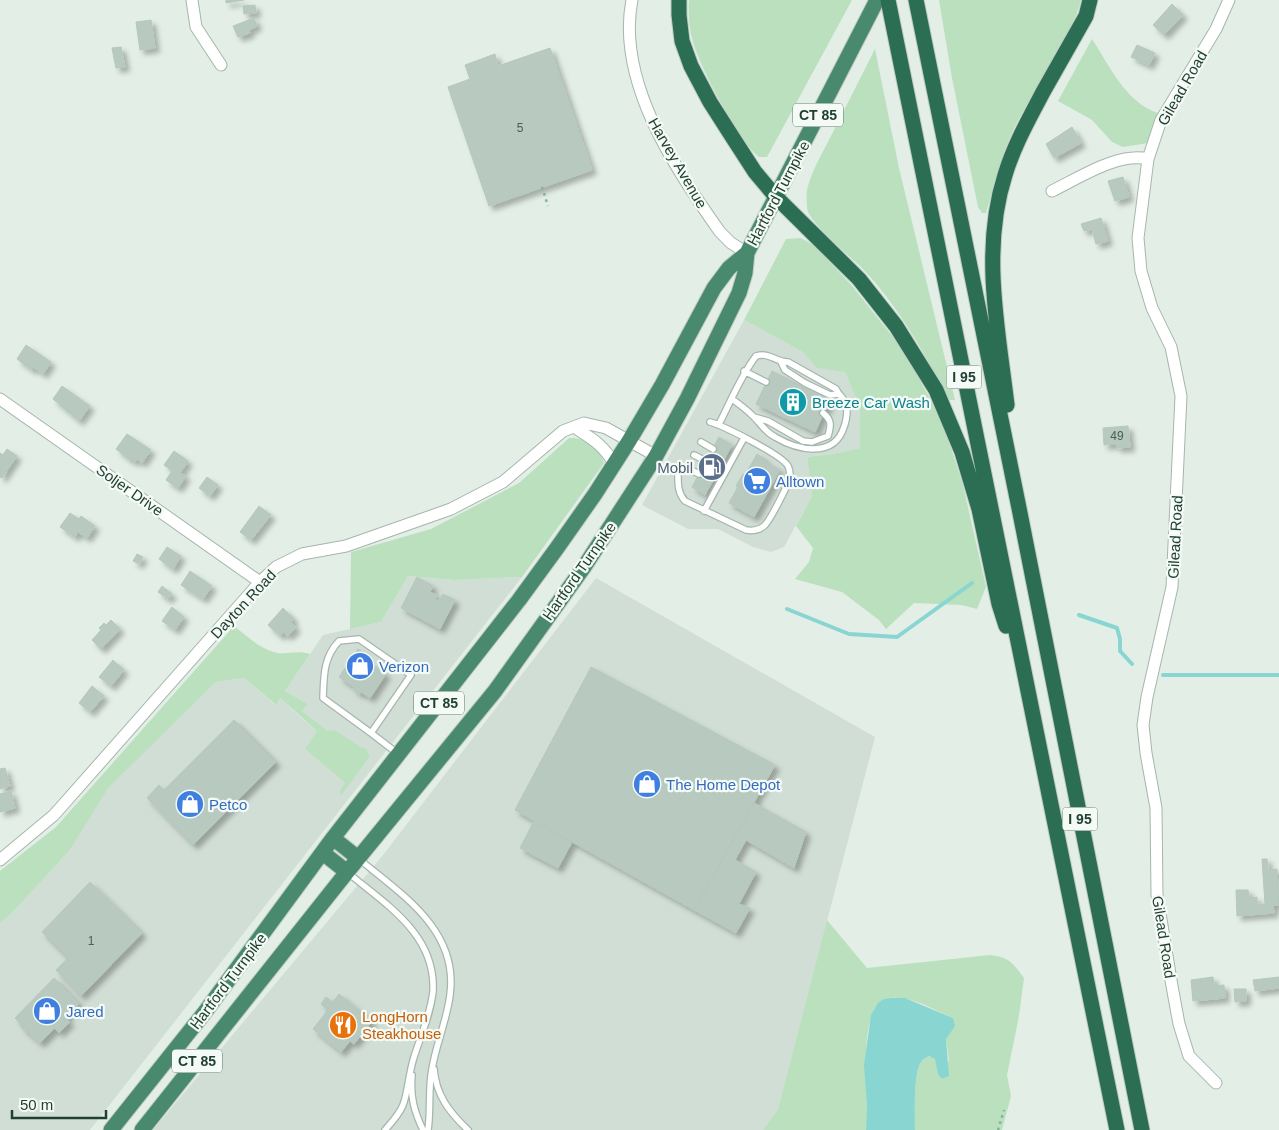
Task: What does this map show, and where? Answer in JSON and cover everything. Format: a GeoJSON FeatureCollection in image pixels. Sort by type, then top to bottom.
{"type":"FeatureCollection","features":[{"type":"Feature","properties":{"kind":"highway"},"geometry":{"type":"LineString","coordinates":[[679,0],[682,41],[691,66],[710,102],[755,172],[776,197],[859,280],[896,326],[936,390],[962,452],[979,509],[999,604],[1032,707]]}},
{"type":"Feature","properties":{"kind":"highway","name":"Hartford Turnpike"},"geometry":{"type":"LineString","coordinates":[[111,1130],[205,1012],[333,838],[519,600],[614,464],[662,385],[714,288],[729,268],[747,252],[877,0]]}},
{"type":"Feature","properties":{"kind":"highway","name":"I 95"},"geometry":{"type":"LineString","coordinates":[[888,0],[1117,1130]]}},
{"type":"Feature","properties":{"kind":"highway"},"geometry":{"type":"LineString","coordinates":[[1019,508],[994,299],[992,249],[998,200],[1004,175],[1018,138],[1086,16],[1090,0]]}},
{"type":"Feature","properties":{"kind":"highway","name":"I 95"},"geometry":{"type":"LineString","coordinates":[[916,4],[1019,508],[1142,1130]]}},
{"type":"Feature","properties":{"kind":"highway","name":"Hartford Turnpike"},"geometry":{"type":"LineString","coordinates":[[142,1130],[358,858],[495,691],[584,567],[656,456],[687,399],[732,308],[745,273],[747,252]]}},
{"type":"Feature","properties":{"kind":"highway"},"geometry":{"type":"LineString","coordinates":[[333,838],[358,858]]}},
{"type":"Feature","properties":{"kind":"highway"},"geometry":{"type":"LineString","coordinates":[[322,853],[347,872]]}},
{"type":"Feature","properties":{"kind":"street"},"geometry":{"type":"LineString","coordinates":[[192,0],[196,27],[221,65]]}},
{"type":"Feature","properties":{"kind":"street","name":"Harvey Avenue"},"geometry":{"type":"LineString","coordinates":[[632,0],[630,37],[633,63],[642,93],[660,138],[720,232],[731,243],[747,252]]}},
{"type":"Feature","properties":{"kind":"street","name":"Gilead Road"},"geometry":{"type":"LineString","coordinates":[[1216,1083],[1189,1056],[1179,1024],[1157,895],[1156,808],[1143,725],[1146,697],[1172,587],[1181,396],[1170,347],[1152,308],[1141,271],[1138,238],[1148,160],[1161,120],[1216,29],[1229,0]]}},
{"type":"Feature","properties":{"kind":"street"},"geometry":{"type":"LineString","coordinates":[[1052,190],[1105,165],[1125,158],[1139,157],[1148,160]]}},
{"type":"Feature","properties":{"kind":"street","name":"Soljer Drive"},"geometry":{"type":"LineString","coordinates":[[0,399],[260,582]]}},
{"type":"Feature","properties":{"kind":"street","name":"Dayton Road"},"geometry":{"type":"LineString","coordinates":[[0,860],[54,815],[260,582],[276,567],[302,554],[346,546],[451,509],[503,482],[563,431],[584,423],[606,428],[656,456]]}},
{"type":"Feature","properties":{"kind":"street"},"geometry":{"type":"LineString","coordinates":[[574,427],[608,451],[614,464]]}},
{"type":"Feature","properties":{"kind":"lane"},"geometry":{"type":"LineString","coordinates":[[718,424],[732,399],[744,371],[756,356],[768,355],[781,362],[788,362],[836,389],[838,394],[845,400],[847,409],[842,433],[835,443],[821,449],[794,447],[764,430],[754,417],[732,399]]}},
{"type":"Feature","properties":{"kind":"lane"},"geometry":{"type":"LineString","coordinates":[[781,362],[784,370],[805,382],[830,395],[838,394]]}},
{"type":"Feature","properties":{"kind":"lane"},"geometry":{"type":"LineString","coordinates":[[744,371],[766,382]]}},
{"type":"Feature","properties":{"kind":"lane"},"geometry":{"type":"LineString","coordinates":[[754,417],[768,420],[803,441],[812,442],[828,436],[831,424],[828,416],[823,413]]}},
{"type":"Feature","properties":{"kind":"lane"},"geometry":{"type":"LineString","coordinates":[[678,470],[678,489],[685,501],[746,530],[755,530],[766,525],[788,482],[790,475],[788,467],[784,461],[718,424],[710,422]]}},
{"type":"Feature","properties":{"kind":"lane"},"geometry":{"type":"LineString","coordinates":[[704,511],[744,438]]}},
{"type":"Feature","properties":{"kind":"lane"},"geometry":{"type":"LineString","coordinates":[[701,442],[712,449]]}},
{"type":"Feature","properties":{"kind":"lane"},"geometry":{"type":"LineString","coordinates":[[694,455],[706,461]]}},
{"type":"Feature","properties":{"kind":"lane"},"geometry":{"type":"LineString","coordinates":[[726,456],[732,460]]}},
{"type":"Feature","properties":{"kind":"lane"},"geometry":{"type":"LineString","coordinates":[[687,468],[699,474]]}},
{"type":"Feature","properties":{"kind":"lane"},"geometry":{"type":"LineString","coordinates":[[720,468],[726,472]]}},
{"type":"Feature","properties":{"kind":"lane"},"geometry":{"type":"LineString","coordinates":[[712,481],[718,485]]}},
{"type":"Feature","properties":{"kind":"lane"},"geometry":{"type":"LineString","coordinates":[[371,733],[411,675],[359,639],[339,641],[332,648],[325,664],[323,698],[398,755]]}},
{"type":"Feature","properties":{"kind":"lane"},"geometry":{"type":"LineString","coordinates":[[358,858],[417,908],[432,925],[444,946],[450,970],[450,993],[431,1072],[428,1130]]}},
{"type":"Feature","properties":{"kind":"lane"},"geometry":{"type":"LineString","coordinates":[[347,872],[405,920],[418,935],[428,953],[432,972],[433,991],[429,1010],[410,1070],[403,1105],[385,1130]]}},
{"type":"Feature","properties":{"kind":"lane"},"geometry":{"type":"LineString","coordinates":[[417,1046],[413,1063],[411,1099],[423,1130]]}},
{"type":"Feature","properties":{"kind":"lane"},"geometry":{"type":"LineString","coordinates":[[435,1052],[436,1086],[442,1101],[468,1130]]}},
{"type":"Feature","properties":{"kind":"path"},"geometry":{"type":"LineString","coordinates":[[542,187],[548,206]]}},
{"type":"Feature","properties":{"kind":"path"},"geometry":{"type":"LineString","coordinates":[[998,1130],[1004,1110]]}},
{"type":"Feature","properties":{"kind":"shaded area"},"geometry":{"type":"Polygon","coordinates":[[[744,320],[803,352],[817,367],[845,372],[860,408],[860,448],[807,457],[812,496],[784,547],[771,552],[753,547],[718,529],[688,529],[642,505],[744,320]]]}},
{"type":"Feature","properties":{"kind":"shaded area"},"geometry":{"type":"Polygon","coordinates":[[[408,576],[454,580],[522,577],[90,1130],[0,1130],[0,923],[11,914],[70,850],[107,788],[216,682],[244,678],[275,705],[280,698],[317,731],[305,749],[345,783],[354,777],[370,756],[365,749],[328,731],[302,711],[308,704],[285,691],[323,635],[381,622],[408,576]]]}},
{"type":"Feature","properties":{"kind":"shaded area"},"geometry":{"type":"Polygon","coordinates":[[[596,578],[875,737],[778,1109],[763,1130],[153,1130],[383,855],[596,578]]]}},
{"type":"Feature","properties":{"kind":"green space"},"geometry":{"type":"Polygon","coordinates":[[[689,0],[852,0],[767,157],[759,157],[750,148],[731,120],[712,86],[697,54],[692,37],[689,21],[689,0]]]}},
{"type":"Feature","properties":{"kind":"green space"},"geometry":{"type":"Polygon","coordinates":[[[939,0],[1081,0],[1068,35],[1012,133],[986,213],[982,213],[978,207],[952,78],[939,0]]]}},
{"type":"Feature","properties":{"kind":"green space"},"geometry":{"type":"Polygon","coordinates":[[[1092,39],[1127,92],[1146,108],[1158,113],[1148,143],[1123,147],[1112,142],[1092,120],[1058,101],[1092,39]]]}},
{"type":"Feature","properties":{"kind":"green space"},"geometry":{"type":"Polygon","coordinates":[[[875,49],[899,168],[955,400],[949,400],[920,348],[887,297],[861,267],[817,225],[808,211],[807,192],[814,170],[875,49]]]}},
{"type":"Feature","properties":{"kind":"green space"},"geometry":{"type":"Polygon","coordinates":[[[801,238],[815,246],[853,287],[904,351],[934,406],[949,442],[963,485],[986,587],[977,609],[961,605],[914,603],[886,629],[879,620],[842,592],[795,579],[809,562],[813,548],[796,526],[812,496],[807,457],[860,448],[860,408],[845,372],[817,368],[803,352],[744,320],[786,239],[801,238]]]}},
{"type":"Feature","properties":{"kind":"green space"},"geometry":{"type":"Polygon","coordinates":[[[569,438],[581,439],[591,444],[599,452],[604,463],[522,577],[454,580],[408,576],[381,622],[350,629],[351,552],[431,529],[519,483],[569,438]]]}},
{"type":"Feature","properties":{"kind":"green space"},"geometry":{"type":"Polygon","coordinates":[[[234,626],[266,649],[278,653],[302,652],[310,654],[285,691],[308,704],[302,711],[328,731],[335,730],[366,749],[370,756],[341,796],[340,790],[345,783],[305,749],[317,731],[280,698],[276,705],[244,678],[216,682],[108,788],[70,850],[11,914],[0,923],[0,871],[56,827],[234,626]]]}},
{"type":"Feature","properties":{"kind":"green space"},"geometry":{"type":"Polygon","coordinates":[[[827,920],[867,968],[990,955],[1006,959],[1017,968],[1024,978],[1019,1016],[1007,1075],[1011,1096],[1002,1130],[915,1130],[915,1094],[919,1066],[929,1056],[936,1059],[938,1073],[949,1061],[946,1039],[953,1018],[923,1004],[907,999],[891,998],[881,1002],[874,1011],[869,1024],[866,1055],[866,1130],[763,1130],[778,1109],[827,920]]]}},
{"type":"Feature","properties":{"kind":"water"},"geometry":{"type":"Polygon","coordinates":[[[905,998],[953,1018],[955,1026],[946,1039],[949,1076],[942,1079],[938,1074],[935,1059],[929,1056],[925,1058],[919,1066],[917,1074],[915,1130],[866,1130],[867,1105],[864,1065],[871,1015],[878,1003],[884,999],[905,998]]]}},
{"type":"Feature","properties":{"kind":"building"},"geometry":{"type":"Polygon","coordinates":[[[226,0],[244,0],[226,3],[226,0]]]}},
{"type":"Feature","properties":{"kind":"building"},"geometry":{"type":"Polygon","coordinates":[[[1172,4],[1183,15],[1164,35],[1153,25],[1172,4]]]}},
{"type":"Feature","properties":{"kind":"building"},"geometry":{"type":"Polygon","coordinates":[[[255,5],[256,13],[244,14],[243,6],[255,5]]]}},
{"type":"Feature","properties":{"kind":"building"},"geometry":{"type":"Polygon","coordinates":[[[254,18],[257,26],[249,30],[250,33],[238,37],[233,26],[254,18]]]}},
{"type":"Feature","properties":{"kind":"building"},"geometry":{"type":"Polygon","coordinates":[[[151,20],[155,48],[140,50],[136,22],[151,20]]]}},
{"type":"Feature","properties":{"kind":"building"},"geometry":{"type":"Polygon","coordinates":[[[1137,45],[1155,53],[1149,65],[1131,57],[1137,45]]]}},
{"type":"Feature","properties":{"kind":"building"},"geometry":{"type":"Polygon","coordinates":[[[121,47],[125,67],[116,68],[112,48],[121,47]]]}},
{"type":"Feature","properties":{"kind":"building"},"geometry":{"type":"Polygon","coordinates":[[[550,48],[592,170],[489,206],[448,87],[470,79],[465,65],[495,54],[498,66],[550,48]]]}},
{"type":"Feature","properties":{"kind":"building"},"geometry":{"type":"Polygon","coordinates":[[[1072,127],[1081,143],[1054,158],[1046,144],[1072,127]]]}},
{"type":"Feature","properties":{"kind":"building"},"geometry":{"type":"Polygon","coordinates":[[[1123,177],[1129,197],[1115,201],[1108,181],[1123,177]]]}},
{"type":"Feature","properties":{"kind":"building"},"geometry":{"type":"Polygon","coordinates":[[[1101,218],[1108,241],[1096,244],[1092,229],[1084,231],[1081,224],[1101,218]]]}},
{"type":"Feature","properties":{"kind":"building"},"geometry":{"type":"Polygon","coordinates":[[[26,345],[51,362],[43,374],[33,367],[32,370],[17,359],[26,345]]]}},
{"type":"Feature","properties":{"kind":"building","name":"Breeze Car Wash"},"geometry":{"type":"Polygon","coordinates":[[[772,371],[830,400],[815,432],[756,404],[772,371]]]}},
{"type":"Feature","properties":{"kind":"building"},"geometry":{"type":"Polygon","coordinates":[[[62,386],[90,406],[79,421],[53,399],[62,386]]]}},
{"type":"Feature","properties":{"kind":"building"},"geometry":{"type":"Polygon","coordinates":[[[1128,426],[1130,447],[1117,448],[1117,444],[1104,445],[1103,428],[1128,426]]]}},
{"type":"Feature","properties":{"kind":"building"},"geometry":{"type":"Polygon","coordinates":[[[127,434],[151,450],[142,463],[137,459],[135,462],[130,460],[116,449],[127,434]]]}},
{"type":"Feature","properties":{"kind":"building"},"geometry":{"type":"Polygon","coordinates":[[[719,437],[732,445],[705,495],[692,487],[719,437]]]}},
{"type":"Feature","properties":{"kind":"building"},"geometry":{"type":"Polygon","coordinates":[[[7,449],[17,456],[2,478],[0,477],[0,453],[3,455],[7,449]]]}},
{"type":"Feature","properties":{"kind":"building"},"geometry":{"type":"Polygon","coordinates":[[[174,451],[188,461],[180,473],[186,476],[178,488],[166,480],[172,471],[164,465],[174,451]]]}},
{"type":"Feature","properties":{"kind":"building","name":"Alltown"},"geometry":{"type":"Polygon","coordinates":[[[757,454],[765,459],[764,461],[780,470],[754,517],[729,503],[738,487],[736,486],[757,454]]]}},
{"type":"Feature","properties":{"kind":"building"},"geometry":{"type":"Polygon","coordinates":[[[207,477],[218,485],[210,496],[199,488],[207,477]]]}},
{"type":"Feature","properties":{"kind":"building"},"geometry":{"type":"Polygon","coordinates":[[[259,506],[271,515],[251,540],[240,532],[259,506]]]}},
{"type":"Feature","properties":{"kind":"building"},"geometry":{"type":"Polygon","coordinates":[[[70,513],[79,519],[81,516],[95,526],[87,538],[78,532],[75,537],[60,527],[70,513]]]}},
{"type":"Feature","properties":{"kind":"building"},"geometry":{"type":"Polygon","coordinates":[[[167,547],[181,556],[173,569],[159,559],[167,547]]]}},
{"type":"Feature","properties":{"kind":"building"},"geometry":{"type":"Polygon","coordinates":[[[137,554],[143,557],[139,564],[133,561],[137,554]]]}},
{"type":"Feature","properties":{"kind":"building"},"geometry":{"type":"Polygon","coordinates":[[[190,571],[212,586],[203,599],[181,585],[190,571]]]}},
{"type":"Feature","properties":{"kind":"building"},"geometry":{"type":"Polygon","coordinates":[[[417,577],[433,586],[430,592],[437,595],[435,599],[439,601],[443,594],[455,600],[440,629],[401,608],[417,577]]]}},
{"type":"Feature","properties":{"kind":"building"},"geometry":{"type":"Polygon","coordinates":[[[162,586],[172,594],[168,599],[158,592],[162,586]]]}},
{"type":"Feature","properties":{"kind":"building"},"geometry":{"type":"Polygon","coordinates":[[[172,607],[184,617],[175,630],[162,621],[172,607]]]}},
{"type":"Feature","properties":{"kind":"building"},"geometry":{"type":"Polygon","coordinates":[[[283,608],[294,619],[291,622],[296,628],[288,636],[283,632],[280,636],[268,625],[283,608]]]}},
{"type":"Feature","properties":{"kind":"building"},"geometry":{"type":"Polygon","coordinates":[[[111,620],[120,629],[101,649],[92,640],[101,630],[99,628],[111,620]]]}},
{"type":"Feature","properties":{"kind":"building","name":"Verizon"},"geometry":{"type":"Polygon","coordinates":[[[358,649],[365,654],[362,658],[386,674],[370,698],[361,692],[360,694],[353,689],[354,687],[339,677],[358,649]]]}},
{"type":"Feature","properties":{"kind":"building"},"geometry":{"type":"Polygon","coordinates":[[[113,660],[124,670],[111,686],[99,677],[113,660]]]}},
{"type":"Feature","properties":{"kind":"building","name":"The Home Depot"},"geometry":{"type":"Polygon","coordinates":[[[591,667],[775,765],[694,910],[515,810],[591,667]]]}},
{"type":"Feature","properties":{"kind":"building"},"geometry":{"type":"Polygon","coordinates":[[[92,686],[104,696],[90,712],[79,703],[92,686]]]}},
{"type":"Feature","properties":{"kind":"building"},"geometry":{"type":"Polygon","coordinates":[[[234,720],[276,762],[193,845],[147,798],[159,785],[164,790],[234,720]]]}},
{"type":"Feature","properties":{"kind":"building"},"geometry":{"type":"Polygon","coordinates":[[[5,768],[10,786],[0,789],[0,769],[5,768]]]}},
{"type":"Feature","properties":{"kind":"building"},"geometry":{"type":"Polygon","coordinates":[[[11,791],[15,808],[0,812],[0,794],[11,791]]]}},
{"type":"Feature","properties":{"kind":"building"},"geometry":{"type":"Polygon","coordinates":[[[754,803],[806,832],[794,868],[746,840],[735,860],[756,872],[739,904],[750,908],[736,933],[694,910],[754,803]]]}},
{"type":"Feature","properties":{"kind":"building"},"geometry":{"type":"Polygon","coordinates":[[[534,821],[572,842],[558,868],[520,848],[534,821]]]}},
{"type":"Feature","properties":{"kind":"building"},"geometry":{"type":"Polygon","coordinates":[[[1262,859],[1267,859],[1268,870],[1277,869],[1279,905],[1273,905],[1274,913],[1237,916],[1236,890],[1248,890],[1249,898],[1257,897],[1257,904],[1265,904],[1262,859]]]}},
{"type":"Feature","properties":{"kind":"building"},"geometry":{"type":"Polygon","coordinates":[[[90,882],[142,933],[81,996],[56,970],[68,958],[42,932],[90,882]]]}},
{"type":"Feature","properties":{"kind":"building"},"geometry":{"type":"Polygon","coordinates":[[[1213,977],[1214,986],[1224,985],[1225,998],[1193,1001],[1191,980],[1213,977]]]}},
{"type":"Feature","properties":{"kind":"building"},"geometry":{"type":"Polygon","coordinates":[[[1279,977],[1279,988],[1255,991],[1253,980],[1279,977]]]}},
{"type":"Feature","properties":{"kind":"building","name":"Jared"},"geometry":{"type":"Polygon","coordinates":[[[54,978],[79,1003],[65,1018],[70,1022],[59,1033],[55,1028],[40,1043],[21,1027],[23,1026],[15,1018],[54,978]]]}},
{"type":"Feature","properties":{"kind":"building"},"geometry":{"type":"Polygon","coordinates":[[[1234,989],[1246,989],[1246,1001],[1235,1002],[1234,989]]]}},
{"type":"Feature","properties":{"kind":"building","name":"LongHorn Steakhouse"},"geometry":{"type":"Polygon","coordinates":[[[339,994],[372,1021],[354,1044],[350,1041],[341,1052],[313,1029],[328,1010],[321,1004],[326,997],[333,1002],[339,994]]]}},
{"type":"Feature","properties":{"kind":"waterway"},"geometry":{"type":"LineString","coordinates":[[787,609],[849,634],[897,637],[972,583]]}},
{"type":"Feature","properties":{"kind":"waterway"},"geometry":{"type":"LineString","coordinates":[[1079,615],[1117,628],[1120,639],[1120,651],[1132,664]]}},
{"type":"Feature","properties":{"kind":"waterway"},"geometry":{"type":"LineString","coordinates":[[1163,675],[1279,675]]}},
{"type":"Feature","properties":{"kind":"place","name":"Breeze Car Wash"},"geometry":{"type":"Point","coordinates":[793,402]}},
{"type":"Feature","properties":{"kind":"place","name":"Mobil"},"geometry":{"type":"Point","coordinates":[712,467]}},
{"type":"Feature","properties":{"kind":"place","name":"Alltown"},"geometry":{"type":"Point","coordinates":[757,481]}},
{"type":"Feature","properties":{"kind":"place","name":"Verizon"},"geometry":{"type":"Point","coordinates":[360,666]}},
{"type":"Feature","properties":{"kind":"place","name":"The Home Depot"},"geometry":{"type":"Point","coordinates":[647,784]}},
{"type":"Feature","properties":{"kind":"place","name":"Petco"},"geometry":{"type":"Point","coordinates":[190,804]}},
{"type":"Feature","properties":{"kind":"place","name":"Jared"},"geometry":{"type":"Point","coordinates":[47,1011]}},
{"type":"Feature","properties":{"kind":"place","name":"LongHorn Steakhouse"},"geometry":{"type":"Point","coordinates":[343,1025]}}]}
